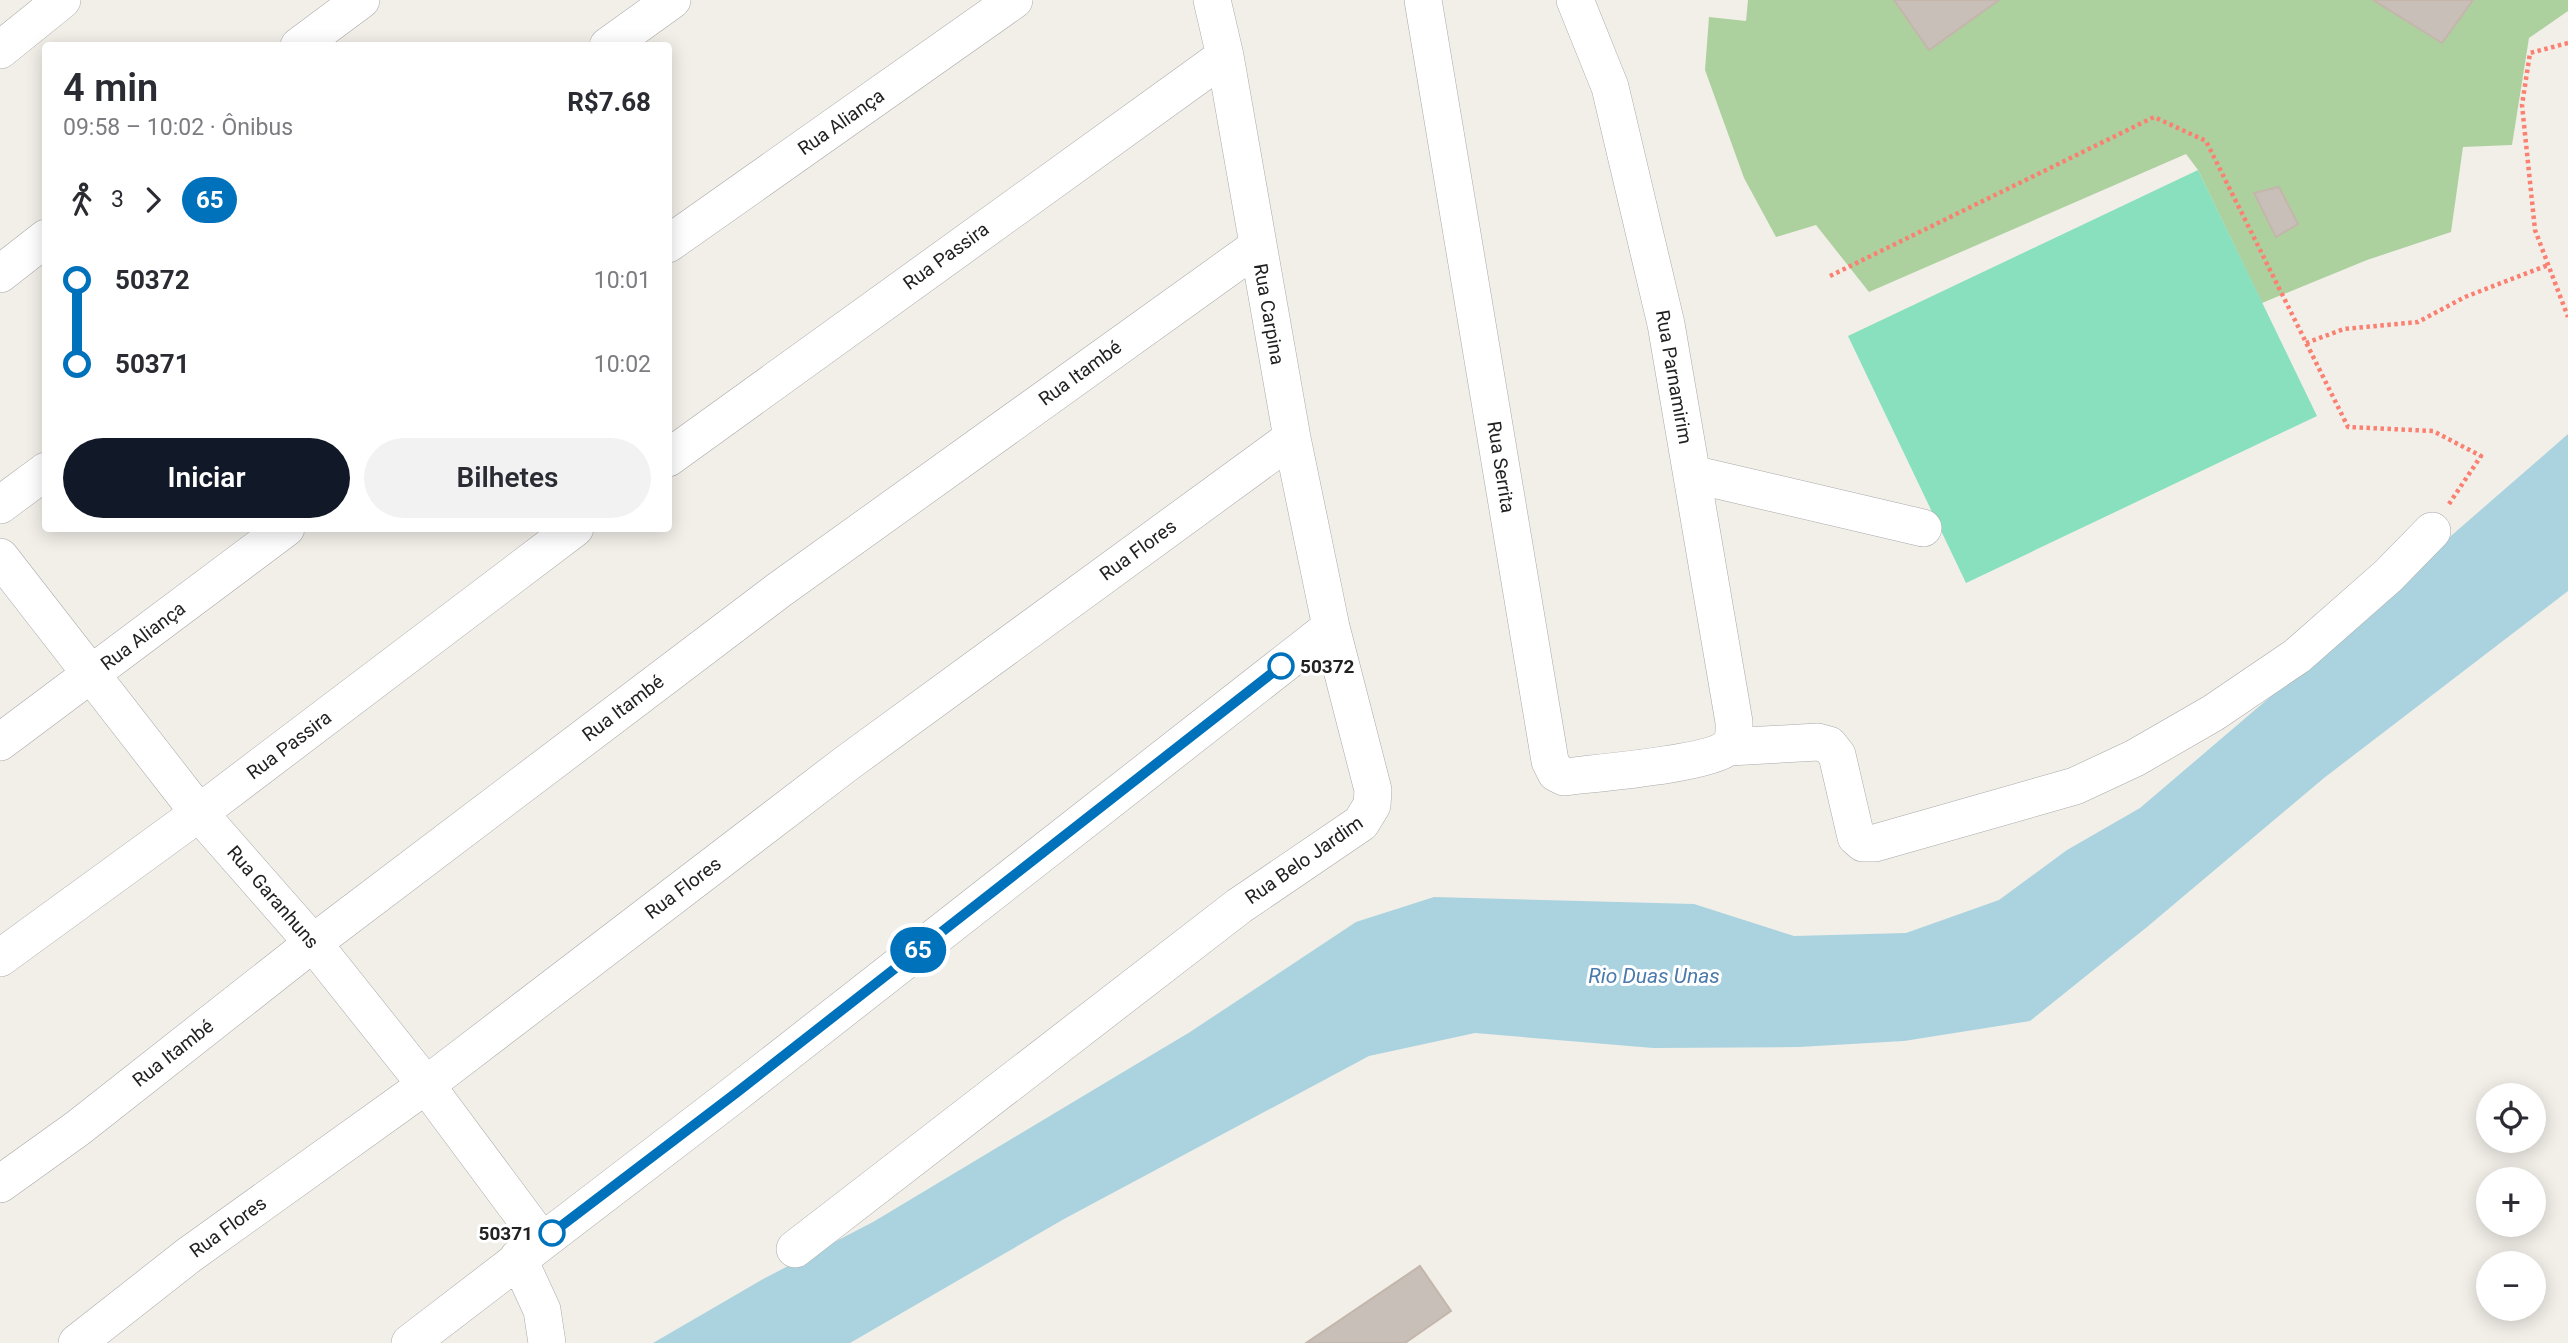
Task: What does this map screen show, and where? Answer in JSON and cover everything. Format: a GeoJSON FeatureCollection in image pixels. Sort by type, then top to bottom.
{"type":"FeatureCollection","features":[{"type":"Feature","properties":{"kind":"street"},"geometry":{"type":"LineString","coordinates":[[0,50],[62,0]]}},
{"type":"Feature","properties":{"kind":"street"},"geometry":{"type":"LineString","coordinates":[[304,42],[361,0]]}},
{"type":"Feature","properties":{"kind":"street"},"geometry":{"type":"LineString","coordinates":[[614,42],[672,0]]}},
{"type":"Feature","properties":{"kind":"street","name":"Rua Aliança"},"geometry":{"type":"LineString","coordinates":[[672,241],[1014,0]]}},
{"type":"Feature","properties":{"kind":"street","name":"Rua Carpina"},"geometry":{"type":"LineString","coordinates":[[1212,0],[1225,56],[1292,438],[1331,627]]}},
{"type":"Feature","properties":{"kind":"street","name":"Rua Serrita"},"geometry":{"type":"LineString","coordinates":[[1423,0],[1550,761],[1556,773],[1564,777],[1643,768],[1722,751]]}},
{"type":"Feature","properties":{"kind":"street","name":"Rua Parnamirim"},"geometry":{"type":"LineString","coordinates":[[1575,0],[1610,87],[1666,324],[1734,722],[1734,739],[1722,751]]}},
{"type":"Feature","properties":{"kind":"street","name":"Rua Passira"},"geometry":{"type":"LineString","coordinates":[[672,455],[1225,56]]}},
{"type":"Feature","properties":{"kind":"street"},"geometry":{"type":"LineString","coordinates":[[0,274],[42,242]]}},
{"type":"Feature","properties":{"kind":"street","name":"Rua Itambé"},"geometry":{"type":"LineString","coordinates":[[0,1184],[78,1128],[313,943],[779,590],[1257,247]]}},
{"type":"Feature","properties":{"kind":"street","name":"Rua Flores"},"geometry":{"type":"LineString","coordinates":[[77,1343],[188,1255],[426,1085],[848,762],[1292,438]]}},
{"type":"Feature","properties":{"kind":"street"},"geometry":{"type":"LineString","coordinates":[[0,505],[42,474]]}},
{"type":"Feature","properties":{"kind":"street"},"geometry":{"type":"LineString","coordinates":[[1692,474],[1923,528]]}},
{"type":"Feature","properties":{"kind":"street"},"geometry":{"type":"LineString","coordinates":[[1722,751],[1818,742],[1829,745],[1837,755],[1856,837],[1863,843],[1875,843],[2075,786],[2135,758],[2213,713],[2297,656],[2388,576],[2432,531]]}},
{"type":"Feature","properties":{"kind":"street","name":"Rua Aliança"},"geometry":{"type":"LineString","coordinates":[[0,742],[281,532]]}},
{"type":"Feature","properties":{"kind":"street","name":"Rua Passira"},"geometry":{"type":"LineString","coordinates":[[0,958],[199,813],[570,532]]}},
{"type":"Feature","properties":{"kind":"street","name":"Rua Garanhuns"},"geometry":{"type":"LineString","coordinates":[[0,557],[199,813],[313,943],[426,1085],[530,1250],[547,1343]]}},
{"type":"Feature","properties":{"kind":"street"},"geometry":{"type":"LineString","coordinates":[[410,1343],[736,1093],[1331,627]]}},
{"type":"Feature","properties":{"kind":"street","name":"Rua Belo Jardim"},"geometry":{"type":"LineString","coordinates":[[795,1249],[1239,906],[1362,824],[1372,805],[1373,790],[1331,627]]}},
{"type":"Feature","properties":{"kind":"path"},"geometry":{"type":"LineString","coordinates":[[2568,43],[2530,54],[2522,105],[2535,230],[2568,317]]}},
{"type":"Feature","properties":{"kind":"path"},"geometry":{"type":"LineString","coordinates":[[1830,276],[2154,117],[2206,141],[2348,427],[2433,431],[2481,456],[2432,531]]}},
{"type":"Feature","properties":{"kind":"path"},"geometry":{"type":"LineString","coordinates":[[2306,343],[2344,329],[2418,322],[2465,297],[2548,265]]}},
{"type":"Feature","properties":{"kind":"green space"},"geometry":{"type":"Polygon","coordinates":[[[1748,0],[2568,0],[2568,11],[2529,38],[2512,145],[2463,147],[2451,232],[2367,260],[2262,303],[2198,170],[2186,154],[1869,292],[1816,225],[1776,237],[1744,178],[1705,70],[1709,17],[1746,21],[1748,0]]]}},
{"type":"Feature","properties":{"kind":"green space"},"geometry":{"type":"Polygon","coordinates":[[[2198,170],[2317,416],[1966,583],[1848,336],[2198,170]]]}},
{"type":"Feature","properties":{"kind":"water","name":"Rio Duas Unas"},"geometry":{"type":"Polygon","coordinates":[[[2568,434],[2568,591],[2324,778],[2030,1021],[1904,1041],[1799,1047],[1653,1048],[1475,1033],[1369,1056],[1064,1219],[850,1343],[653,1343],[765,1278],[873,1222],[1190,1032],[1356,922],[1434,897],[1694,904],[1794,936],[1906,933],[1999,900],[2067,850],[2140,808],[2330,646],[2568,434]]]}},
{"type":"Feature","properties":{"kind":"building"},"geometry":{"type":"Polygon","coordinates":[[[1894,0],[1999,0],[1929,50],[1894,0]]]}},
{"type":"Feature","properties":{"kind":"building"},"geometry":{"type":"Polygon","coordinates":[[[2373,0],[2473,0],[2442,43],[2373,0]]]}},
{"type":"Feature","properties":{"kind":"building"},"geometry":{"type":"Polygon","coordinates":[[[2279,187],[2298,224],[2276,237],[2254,193],[2279,187]]]}},
{"type":"Feature","properties":{"kind":"building"},"geometry":{"type":"Polygon","coordinates":[[[1420,1266],[1451,1311],[1405,1343],[1306,1343],[1420,1266]]]}},
{"type":"Feature","properties":{"kind":"bus line","name":"65"},"geometry":{"type":"LineString","coordinates":[[552,1233],[736,1093],[1281,666]]}},
{"type":"Feature","properties":{"kind":"place","name":"50372"},"geometry":{"type":"Point","coordinates":[1281,666]}},
{"type":"Feature","properties":{"kind":"place","name":"50371"},"geometry":{"type":"Point","coordinates":[552,1233]}}]}
